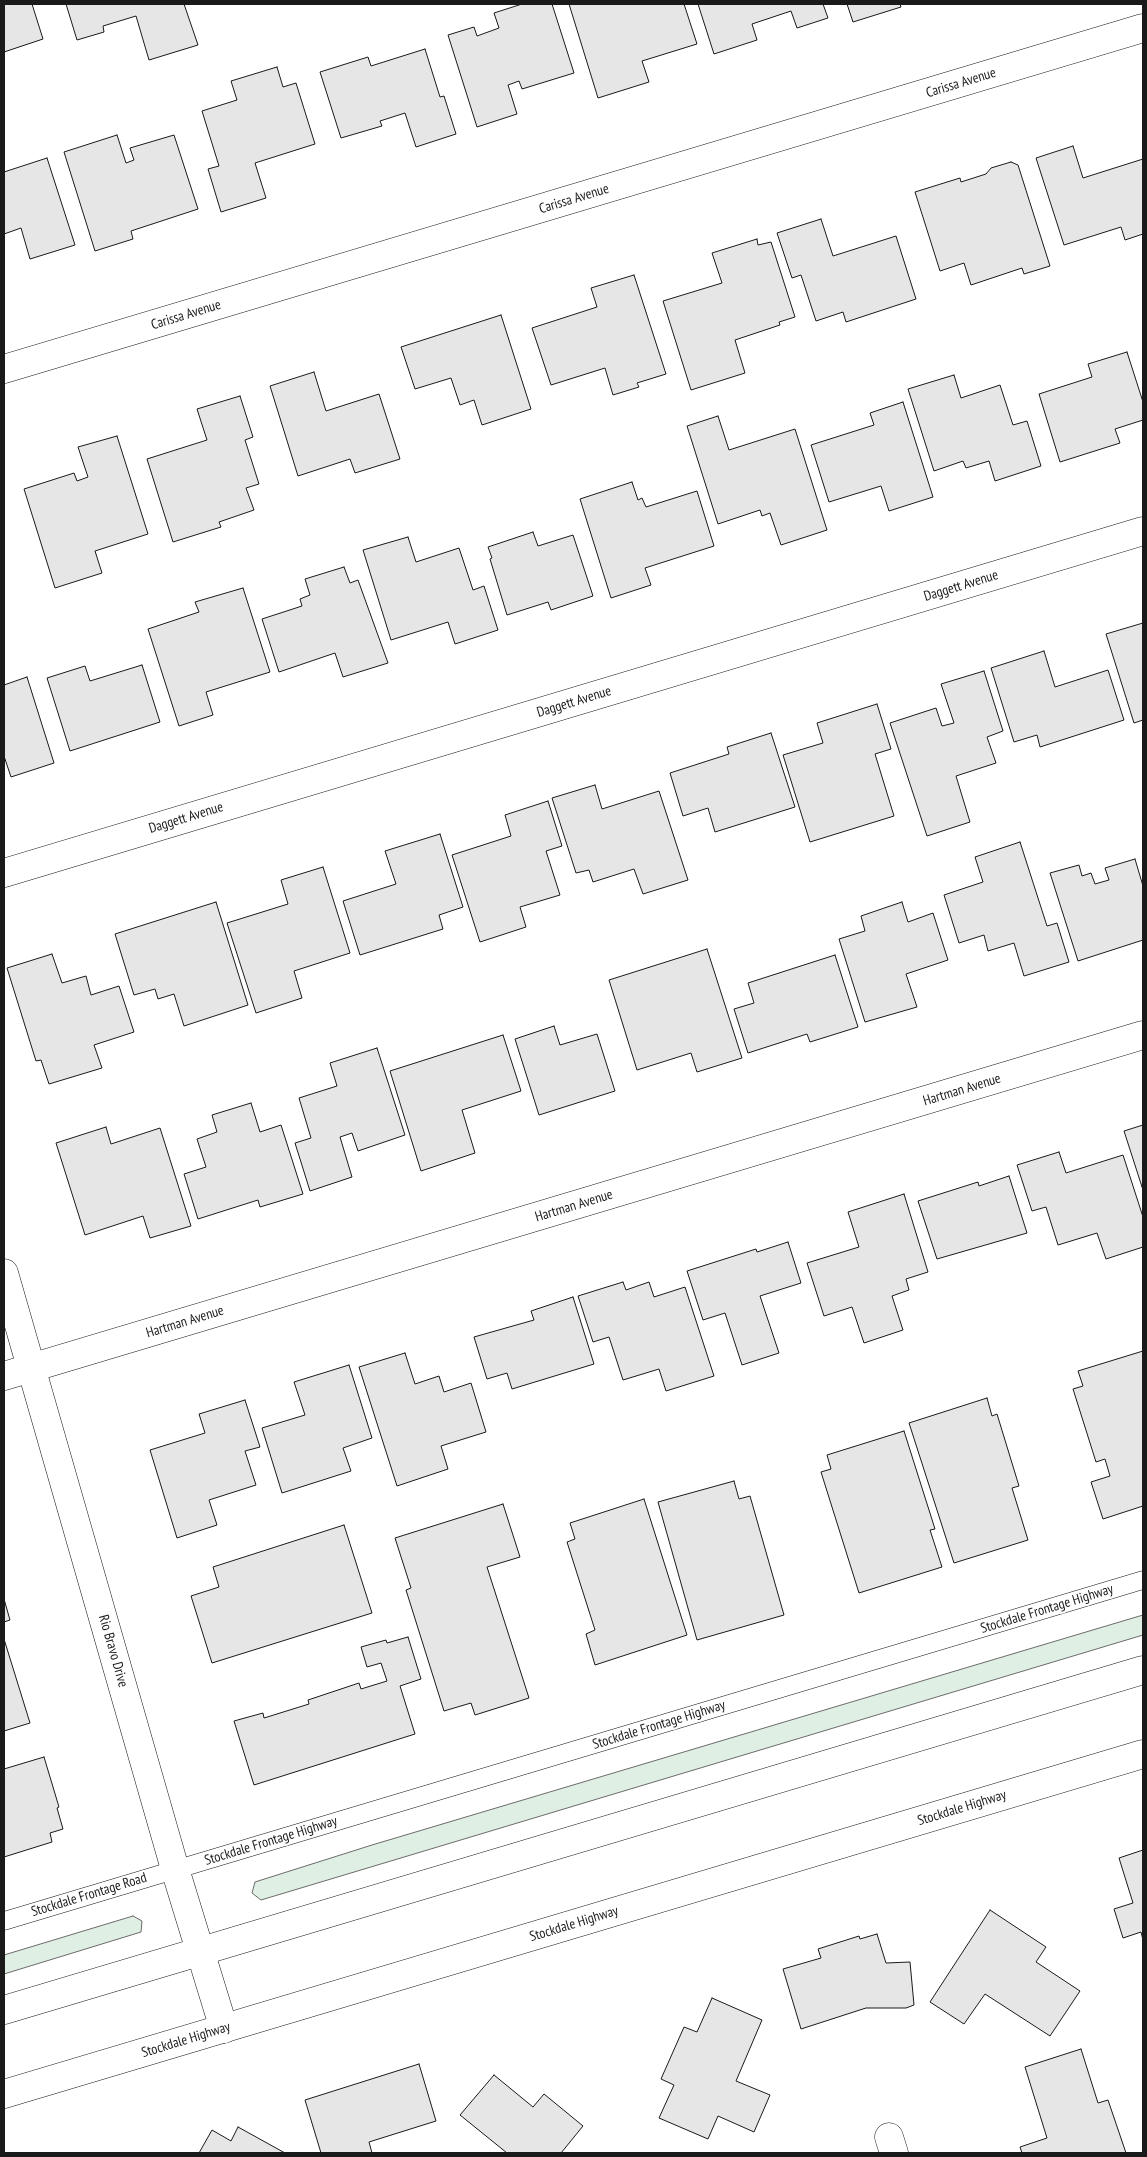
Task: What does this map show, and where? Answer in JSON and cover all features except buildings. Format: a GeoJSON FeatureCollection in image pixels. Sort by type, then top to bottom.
{"type":"FeatureCollection","features":[{"type":"Feature","properties":{"kind":"street","name":"Carissa Avenue"},"geometry":{"type":"LineString","coordinates":[[4,369],[1143,28]]}},
{"type":"Feature","properties":{"kind":"street","name":"Daggett Avenue"},"geometry":{"type":"LineString","coordinates":[[4,873],[1143,532]]}},
{"type":"Feature","properties":{"kind":"street","name":"Hartman Avenue"},"geometry":{"type":"LineString","coordinates":[[4,1376],[1143,1035]]}},
{"type":"Feature","properties":{"kind":"street","name":"Rio Bravo Drive"},"geometry":{"type":"LineString","coordinates":[[4,1273],[175,1870],[224,2029]]}},
{"type":"Feature","properties":{"kind":"street"},"geometry":{"type":"LineString","coordinates":[[4,2010],[1143,1670]]}},
{"type":"Feature","properties":{"kind":"street","name":"Stockdale Highway"},"geometry":{"type":"LineString","coordinates":[[4,2094],[1143,1754]]}},
{"type":"Feature","properties":{"kind":"lane","name":"Stockdale Frontage Highway"},"geometry":{"type":"LineString","coordinates":[[175,1870],[1143,1580]]}},
{"type":"Feature","properties":{"kind":"lane","name":"Stockdale Frontage Road"},"geometry":{"type":"LineString","coordinates":[[4,1921],[175,1870]]}},
{"type":"Feature","properties":{"kind":"green space"},"geometry":{"type":"Polygon","coordinates":[[[1143,1615],[1143,1635],[261,1900],[252,1893],[255,1882],[372,1845],[1143,1615]]]}},
{"type":"Feature","properties":{"kind":"green space"},"geometry":{"type":"Polygon","coordinates":[[[133,1916],[142,1921],[141,1932],[4,1974],[4,1955],[133,1916]]]}}]}
